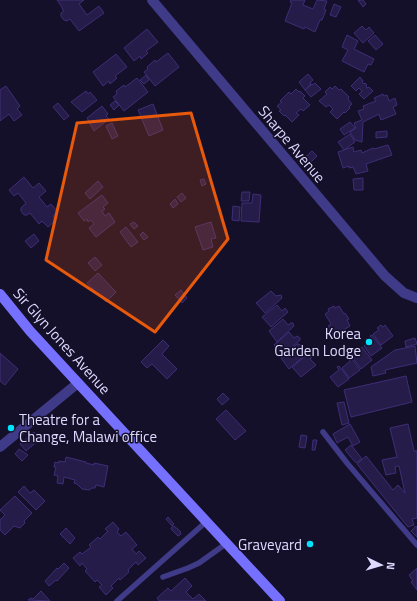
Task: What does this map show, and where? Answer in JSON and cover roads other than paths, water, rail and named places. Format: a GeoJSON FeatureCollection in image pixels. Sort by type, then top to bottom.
{"type":"FeatureCollection","features":[{"type":"Feature","properties":{"kind":"main road","name":"Sir Glyn Jones Avenue"},"geometry":{"type":"LineString","coordinates":[[0,294],[30,331],[280,601]]}},
{"type":"Feature","properties":{"kind":"street","name":"Sharpe Avenue"},"geometry":{"type":"LineString","coordinates":[[152,0],[385,276],[404,293],[417,298]]}},
{"type":"Feature","properties":{"kind":"street"},"geometry":{"type":"LineString","coordinates":[[0,447],[78,383]]}},
{"type":"Feature","properties":{"kind":"lane"},"geometry":{"type":"LineString","coordinates":[[323,432],[347,463],[417,545]]}},
{"type":"Feature","properties":{"kind":"lane"},"geometry":{"type":"LineString","coordinates":[[118,601],[207,521]]}},
{"type":"Feature","properties":{"kind":"lane"},"geometry":{"type":"LineString","coordinates":[[162,577],[199,563],[227,543]]}},
{"type":"Feature","properties":{"kind":"place","name":"Korea Garden Lodge"},"geometry":{"type":"Point","coordinates":[369,342]}},
{"type":"Feature","properties":{"kind":"place","name":"Theatre for a Change, Malawi office"},"geometry":{"type":"Point","coordinates":[11,428]}},
{"type":"Feature","properties":{"kind":"place","name":"Graveyard"},"geometry":{"type":"Point","coordinates":[310,544]}}]}
